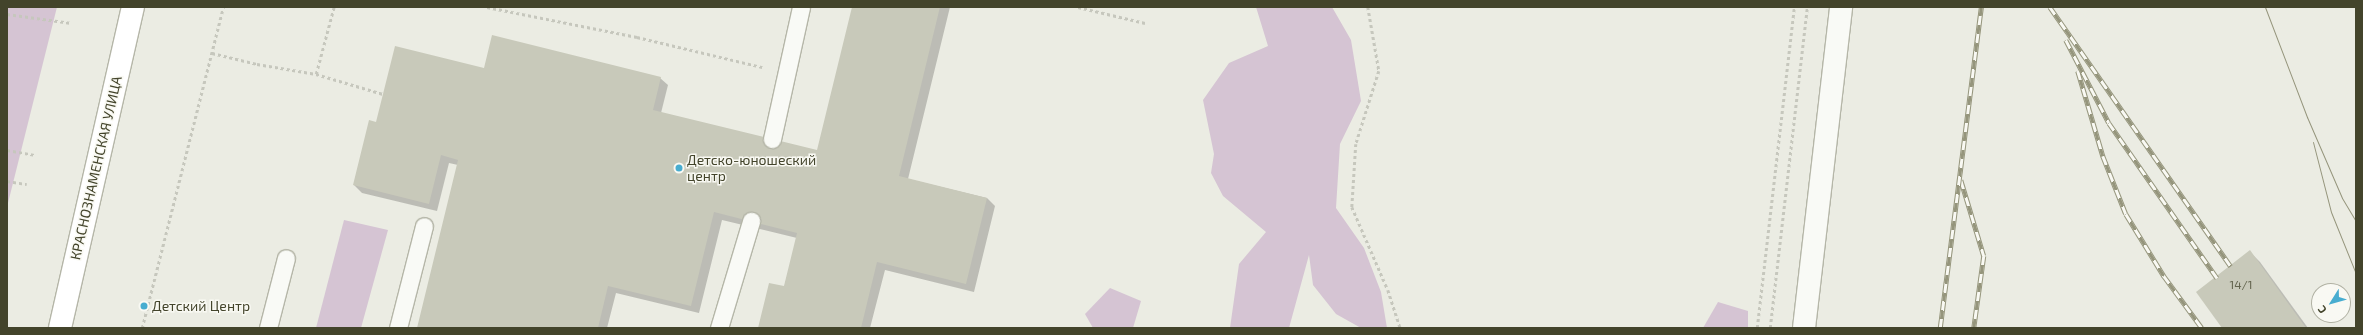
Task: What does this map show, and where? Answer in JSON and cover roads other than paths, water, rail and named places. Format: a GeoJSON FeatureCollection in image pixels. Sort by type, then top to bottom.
{"type":"FeatureCollection","features":[{"type":"Feature","properties":{"kind":"main road","name":"КРАСНОЗНАМЕНСКАЯ УЛИЦА"},"geometry":{"type":"LineString","coordinates":[[60,328],[133,7]]}},
{"type":"Feature","properties":{"kind":"street"},"geometry":{"type":"LineString","coordinates":[[1804,328],[1842,7]]}},
{"type":"Feature","properties":{"kind":"lane"},"geometry":{"type":"LineString","coordinates":[[772,139],[801,7]]}},
{"type":"Feature","properties":{"kind":"lane"},"geometry":{"type":"LineString","coordinates":[[719,328],[751,221]]}},
{"type":"Feature","properties":{"kind":"lane"},"geometry":{"type":"LineString","coordinates":[[398,328],[424,226]]}},
{"type":"Feature","properties":{"kind":"lane"},"geometry":{"type":"LineString","coordinates":[[268,328],[286,258]]}},
{"type":"Feature","properties":{"kind":"tram line"},"geometry":{"type":"LineString","coordinates":[[2265,7],[2307,117],[2342,198],[2356,221]]}},
{"type":"Feature","properties":{"kind":"tram line"},"geometry":{"type":"LineString","coordinates":[[2313,142],[2331,212],[2356,274]]}},
{"type":"Feature","properties":{"kind":"railway"},"geometry":{"type":"LineString","coordinates":[[1940,328],[1981,7]]}},
{"type":"Feature","properties":{"kind":"railway"},"geometry":{"type":"LineString","coordinates":[[2050,7],[2231,266]]}},
{"type":"Feature","properties":{"kind":"railway"},"geometry":{"type":"LineString","coordinates":[[2066,40],[2109,123],[2217,278]]}},
{"type":"Feature","properties":{"kind":"railway"},"geometry":{"type":"LineString","coordinates":[[2078,71],[2103,156],[2126,214],[2164,276],[2202,328]]}},
{"type":"Feature","properties":{"kind":"railway"},"geometry":{"type":"LineString","coordinates":[[1961,180],[1984,256],[1974,328]]}},
{"type":"Feature","properties":{"kind":"place","name":"Детско-юношеский центр"},"geometry":{"type":"Point","coordinates":[679,168]}},
{"type":"Feature","properties":{"kind":"place","name":"Детский Центр"},"geometry":{"type":"Point","coordinates":[144,306]}}]}
